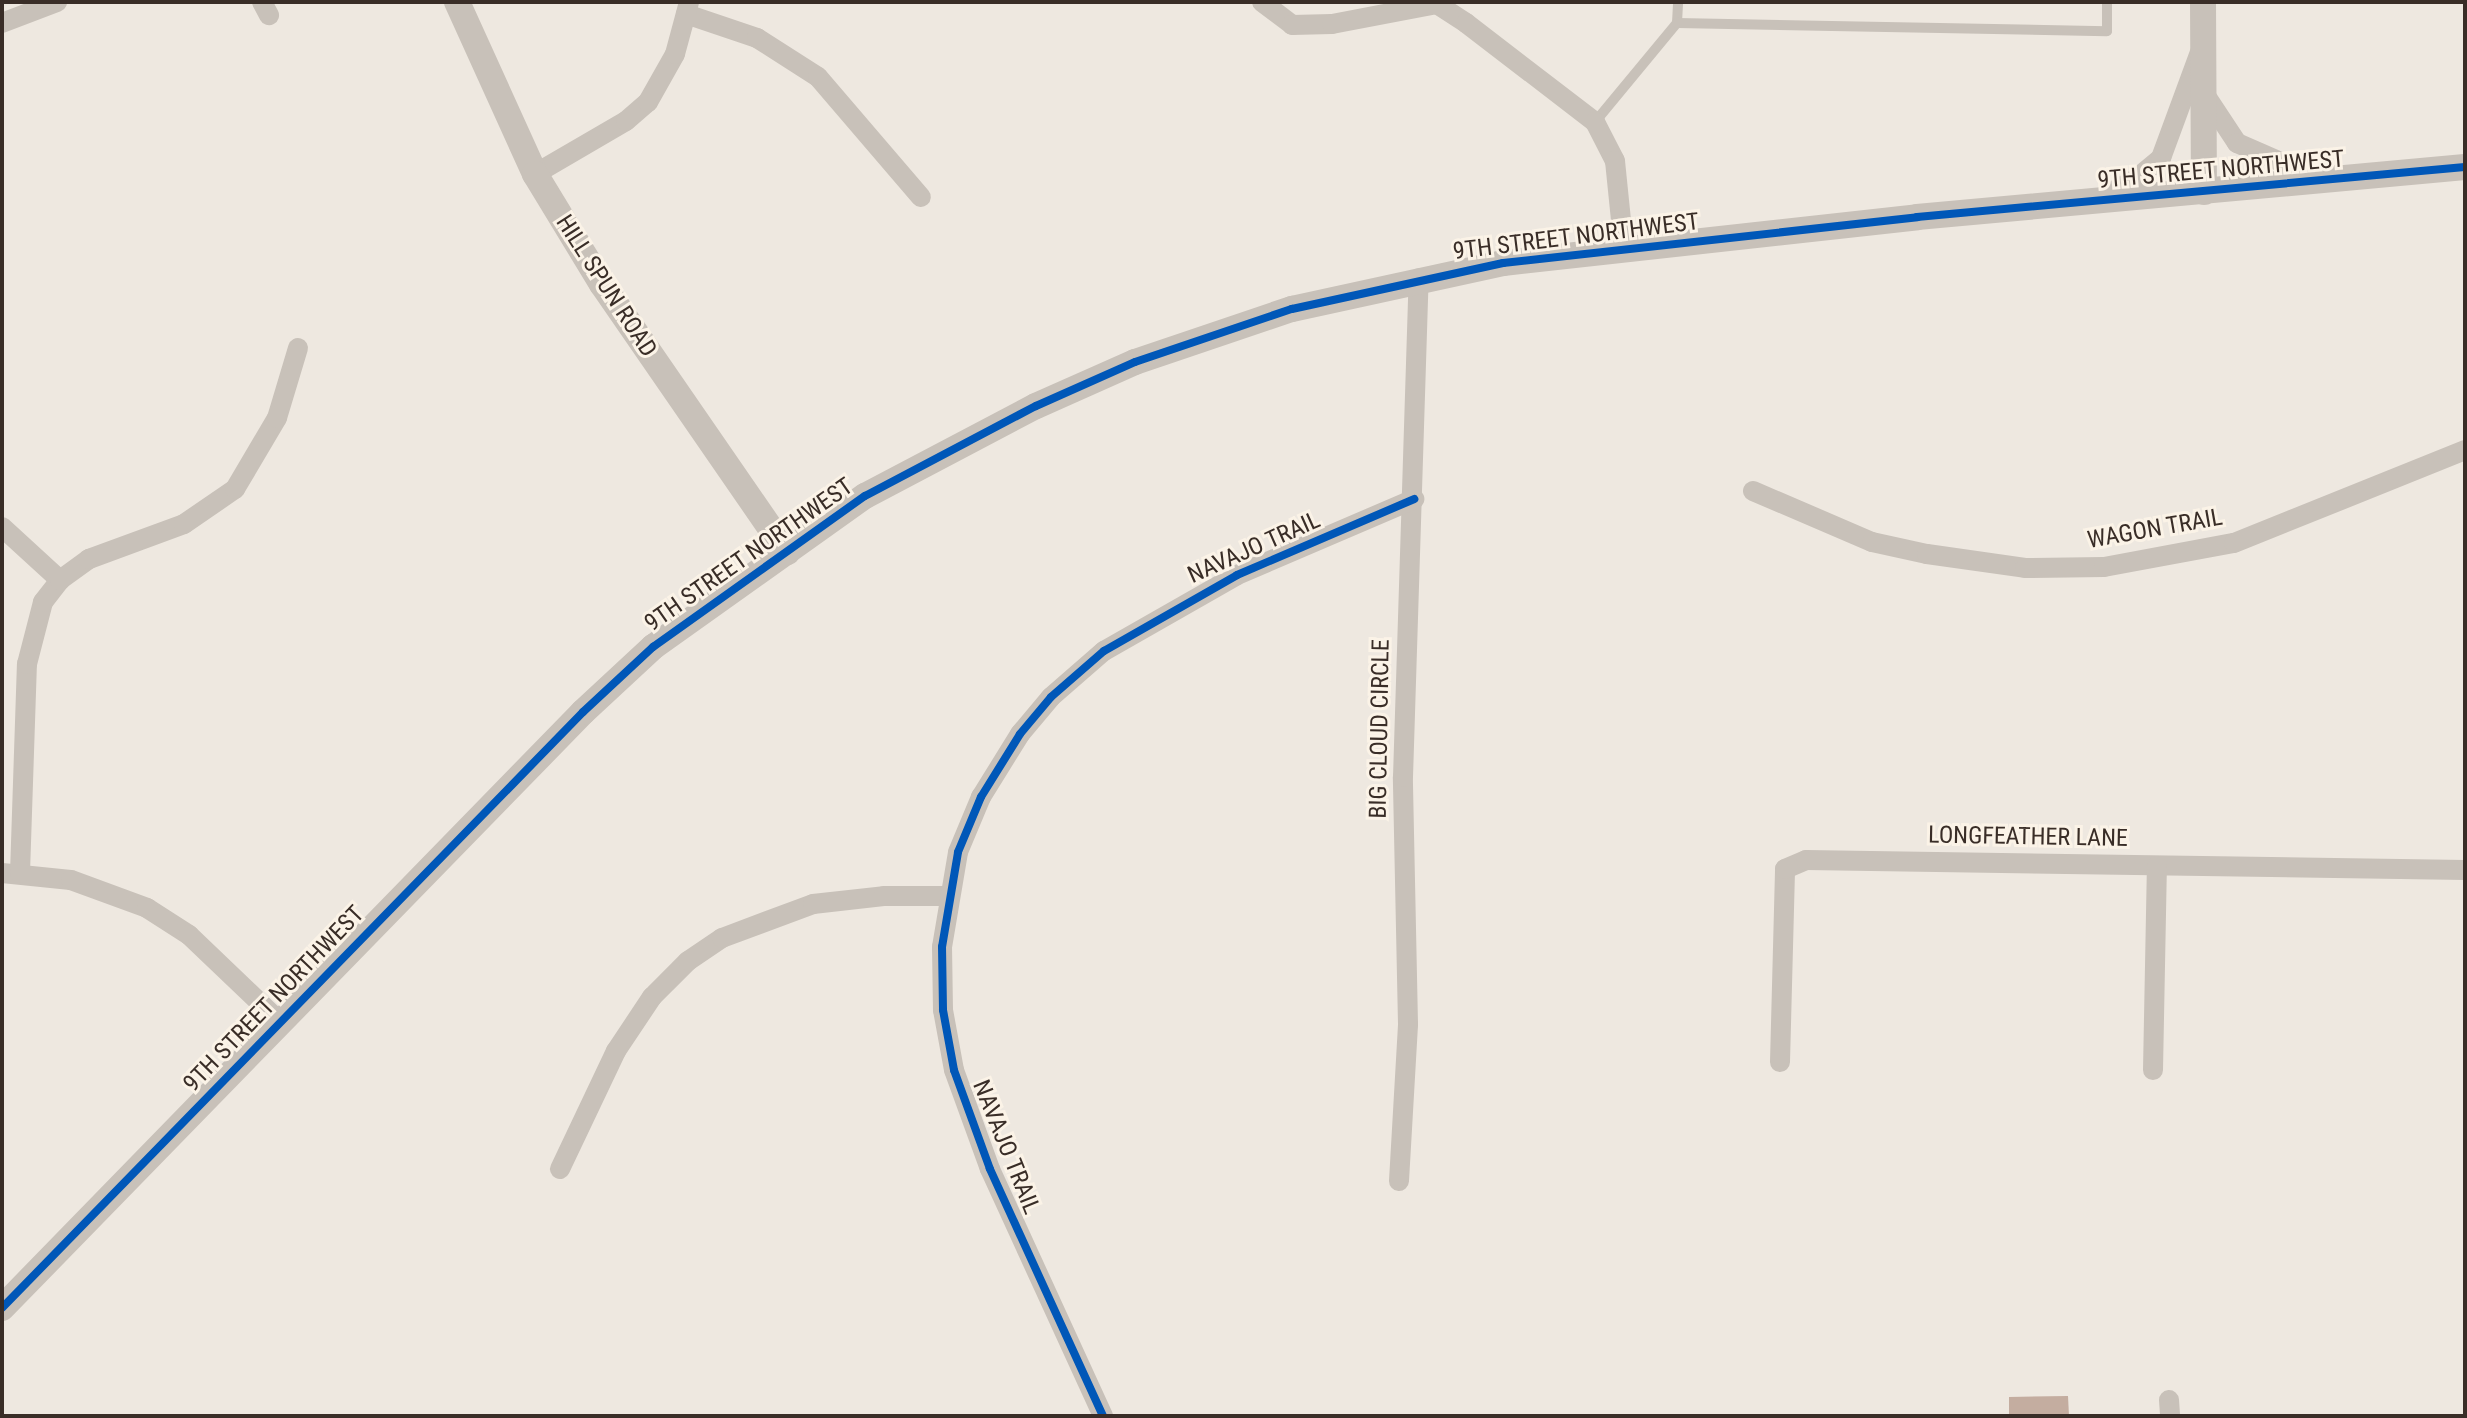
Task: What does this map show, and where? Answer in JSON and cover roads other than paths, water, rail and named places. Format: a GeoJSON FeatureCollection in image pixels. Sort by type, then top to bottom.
{"type":"FeatureCollection","features":[{"type":"Feature","properties":{"kind":"street"},"geometry":{"type":"LineString","coordinates":[[2,23],[57,2]]}},
{"type":"Feature","properties":{"kind":"street","name":"HILL SPUN ROAD"},"geometry":{"type":"LineString","coordinates":[[457,2],[535,174],[602,284],[787,552]]}},
{"type":"Feature","properties":{"kind":"street"},"geometry":{"type":"LineString","coordinates":[[1262,2],[1292,25],[1332,24],[1437,3],[1595,122],[1615,161],[1624,250]]}},
{"type":"Feature","properties":{"kind":"street"},"geometry":{"type":"LineString","coordinates":[[2203,2],[2204,192]]}},
{"type":"Feature","properties":{"kind":"street"},"geometry":{"type":"LineString","coordinates":[[535,174],[626,121],[648,102],[665,76],[688,8],[757,38],[818,77],[921,197]]}},
{"type":"Feature","properties":{"kind":"street"},"geometry":{"type":"LineString","coordinates":[[2093,201],[2136,179],[2161,158],[2203,45]]}},
{"type":"Feature","properties":{"kind":"street"},"geometry":{"type":"LineString","coordinates":[[2204,93],[2227,131],[2252,152],[2349,179]]}},
{"type":"Feature","properties":{"kind":"street","name":"9TH STREET NORTHWEST"},"geometry":{"type":"LineString","coordinates":[[2,1308],[594,701],[698,612],[865,496],[995,426],[1135,362],[1292,309],[1419,278],[1624,250],[2093,201],[2465,167]]}},
{"type":"Feature","properties":{"kind":"street","name":"BIG CLOUD CIRCLE"},"geometry":{"type":"LineString","coordinates":[[1399,1181],[1408,1024],[1403,777],[1414,499],[1414,325],[1419,278]]}},
{"type":"Feature","properties":{"kind":"street"},"geometry":{"type":"LineString","coordinates":[[279,1021],[169,920],[100,888],[43,873],[11,873],[31,638],[43,602],[60,580],[117,546],[200,516],[235,489],[277,418],[298,348]]}},
{"type":"Feature","properties":{"kind":"street","name":"WAGON TRAIL"},"geometry":{"type":"LineString","coordinates":[[1753,491],[1872,542],[1927,554],[2025,568],[2104,567],[2234,543],[2465,450]]}},
{"type":"Feature","properties":{"kind":"street","name":"NAVAJO TRAIL"},"geometry":{"type":"LineString","coordinates":[[1103,1416],[964,1106],[943,1010],[947,896],[969,822],[998,767],[1044,706],[1085,667],[1197,595],[1414,499]]}},
{"type":"Feature","properties":{"kind":"street"},"geometry":{"type":"LineString","coordinates":[[2,527],[60,580]]}},
{"type":"Feature","properties":{"kind":"street","name":"LONGFEATHER LANE"},"geometry":{"type":"LineString","coordinates":[[1780,1062],[1785,869],[1806,860],[2465,870]]}},
{"type":"Feature","properties":{"kind":"street"},"geometry":{"type":"LineString","coordinates":[[2153,1070],[2157,866]]}},
{"type":"Feature","properties":{"kind":"street"},"geometry":{"type":"LineString","coordinates":[[560,1169],[616,1051],[652,997],[688,961],[722,938],[813,904],[884,896],[947,896]]}},
{"type":"Feature","properties":{"kind":"lane"},"geometry":{"type":"LineString","coordinates":[[1595,122],[1677,23],[1678,2]]}},
{"type":"Feature","properties":{"kind":"lane"},"geometry":{"type":"LineString","coordinates":[[1677,23],[2107,31],[2107,2]]}}]}
